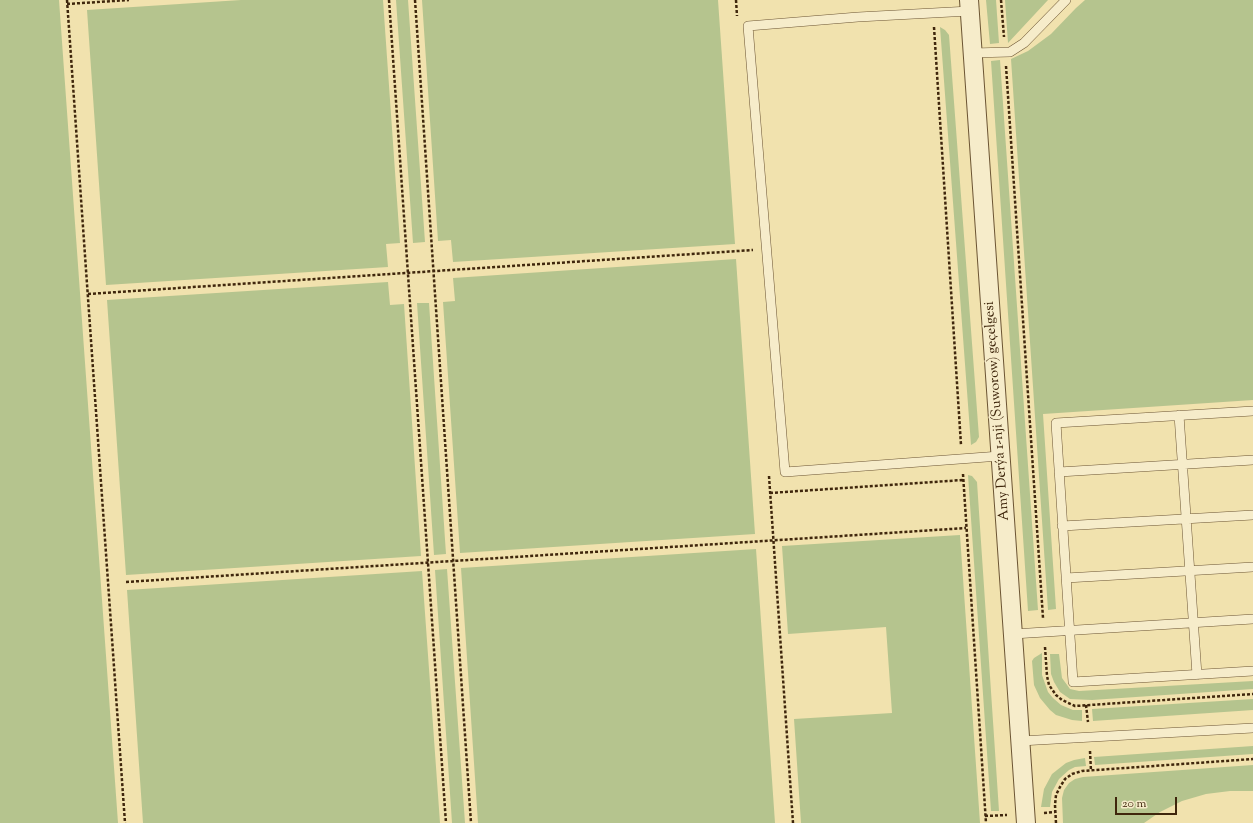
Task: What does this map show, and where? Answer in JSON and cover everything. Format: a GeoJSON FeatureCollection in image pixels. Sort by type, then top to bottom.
{"type":"FeatureCollection","features":[{"type":"Feature","properties":{"kind":"street","name":"Amy Derýa 1-nji (Suworow) geçelgesi"},"geometry":{"type":"LineString","coordinates":[[970,6],[1026,823]]}},
{"type":"Feature","properties":{"kind":"lane"},"geometry":{"type":"LineString","coordinates":[[973,53],[1010,52],[1024,43],[1066,0]]}},
{"type":"Feature","properties":{"kind":"lane"},"geometry":{"type":"LineString","coordinates":[[970,6],[933,13],[858,17],[748,26],[785,472],[1000,456]]}},
{"type":"Feature","properties":{"kind":"lane"},"geometry":{"type":"LineString","coordinates":[[1253,411],[1056,423],[1073,682],[1253,671]]}},
{"type":"Feature","properties":{"kind":"lane"},"geometry":{"type":"LineString","coordinates":[[1179,415],[1196,675]]}},
{"type":"Feature","properties":{"kind":"lane"},"geometry":{"type":"LineString","coordinates":[[1059,472],[1253,460]]}},
{"type":"Feature","properties":{"kind":"lane"},"geometry":{"type":"LineString","coordinates":[[1062,526],[1253,515]]}},
{"type":"Feature","properties":{"kind":"lane"},"geometry":{"type":"LineString","coordinates":[[1066,578],[1253,567]]}},
{"type":"Feature","properties":{"kind":"lane"},"geometry":{"type":"LineString","coordinates":[[1013,634],[1253,619]]}},
{"type":"Feature","properties":{"kind":"lane"},"geometry":{"type":"LineString","coordinates":[[1020,741],[1253,728]]}},
{"type":"Feature","properties":{"kind":"path"},"geometry":{"type":"LineString","coordinates":[[67,0],[125,823]]}},
{"type":"Feature","properties":{"kind":"path"},"geometry":{"type":"LineString","coordinates":[[68,4],[129,0]]}},
{"type":"Feature","properties":{"kind":"path"},"geometry":{"type":"LineString","coordinates":[[389,0],[446,823]]}},
{"type":"Feature","properties":{"kind":"path"},"geometry":{"type":"LineString","coordinates":[[415,0],[471,823]]}},
{"type":"Feature","properties":{"kind":"path"},"geometry":{"type":"LineString","coordinates":[[933,13],[986,823]]}},
{"type":"Feature","properties":{"kind":"path"},"geometry":{"type":"LineString","coordinates":[[88,294],[753,250]]}},
{"type":"Feature","properties":{"kind":"path"},"geometry":{"type":"LineString","coordinates":[[770,493],[963,480]]}},
{"type":"Feature","properties":{"kind":"path"},"geometry":{"type":"LineString","coordinates":[[126,582],[966,528]]}},
{"type":"Feature","properties":{"kind":"path"},"geometry":{"type":"LineString","coordinates":[[1056,823],[1056,795],[1065,779],[1072,774],[1082,771],[1253,759]]}},
{"type":"Feature","properties":{"kind":"green space"},"geometry":{"type":"Polygon","coordinates":[[[0,0],[59,0],[118,823],[0,823],[0,0]]]}},
{"type":"Feature","properties":{"kind":"green space"},"geometry":{"type":"Polygon","coordinates":[[[241,0],[383,0],[400,243],[386,244],[388,267],[106,285],[87,10],[241,0]]]}},
{"type":"Feature","properties":{"kind":"green space"},"geometry":{"type":"Polygon","coordinates":[[[396,0],[408,0],[425,242],[413,243],[396,0]]]}},
{"type":"Feature","properties":{"kind":"green space"},"geometry":{"type":"Polygon","coordinates":[[[422,0],[718,0],[735,244],[453,262],[451,240],[438,241],[422,0]]]}},
{"type":"Feature","properties":{"kind":"green space"},"geometry":{"type":"Polygon","coordinates":[[[986,0],[996,0],[999,43],[990,44],[986,0]]]}},
{"type":"Feature","properties":{"kind":"green space"},"geometry":{"type":"Polygon","coordinates":[[[1005,0],[1048,0],[1008,43],[1005,0]]]}},
{"type":"Feature","properties":{"kind":"green space"},"geometry":{"type":"Polygon","coordinates":[[[1085,0],[1253,0],[1253,400],[1043,414],[1056,609],[1048,610],[1011,59],[1028,51],[1051,34],[1085,0]]]}},
{"type":"Feature","properties":{"kind":"green space"},"geometry":{"type":"Polygon","coordinates":[[[940,27],[949,35],[979,437],[976,442],[971,445],[940,27]]]}},
{"type":"Feature","properties":{"kind":"green space"},"geometry":{"type":"Polygon","coordinates":[[[1000,60],[1038,610],[1028,611],[991,61],[1000,60]]]}},
{"type":"Feature","properties":{"kind":"green space"},"geometry":{"type":"Polygon","coordinates":[[[736,259],[755,534],[460,553],[443,302],[455,301],[453,278],[736,259]]]}},
{"type":"Feature","properties":{"kind":"green space"},"geometry":{"type":"Polygon","coordinates":[[[388,282],[390,305],[404,304],[421,556],[126,575],[107,300],[388,282]]]}},
{"type":"Feature","properties":{"kind":"green space"},"geometry":{"type":"Polygon","coordinates":[[[417,303],[429,303],[446,554],[434,555],[417,303]]]}},
{"type":"Feature","properties":{"kind":"green space"},"geometry":{"type":"Polygon","coordinates":[[[968,475],[972,476],[977,482],[999,811],[991,811],[968,475]]]}},
{"type":"Feature","properties":{"kind":"green space"},"geometry":{"type":"Polygon","coordinates":[[[960,535],[980,823],[801,823],[794,719],[892,713],[886,627],[788,634],[782,546],[960,535]]]}},
{"type":"Feature","properties":{"kind":"green space"},"geometry":{"type":"Polygon","coordinates":[[[756,549],[775,823],[478,823],[461,568],[756,549]]]}},
{"type":"Feature","properties":{"kind":"green space"},"geometry":{"type":"Polygon","coordinates":[[[447,569],[465,823],[452,823],[435,570],[447,569]]]}},
{"type":"Feature","properties":{"kind":"green space"},"geometry":{"type":"Polygon","coordinates":[[[422,571],[440,823],[143,823],[127,590],[422,571]]]}},
{"type":"Feature","properties":{"kind":"green space"},"geometry":{"type":"Polygon","coordinates":[[[1042,653],[1042,675],[1048,692],[1061,705],[1073,710],[1082,710],[1082,721],[1072,720],[1056,715],[1040,698],[1034,685],[1032,661],[1042,653]]]}},
{"type":"Feature","properties":{"kind":"green space"},"geometry":{"type":"Polygon","coordinates":[[[1050,654],[1059,654],[1062,678],[1070,689],[1079,691],[1253,681],[1253,689],[1092,700],[1070,699],[1060,692],[1054,682],[1051,674],[1050,654]]]}},
{"type":"Feature","properties":{"kind":"green space"},"geometry":{"type":"Polygon","coordinates":[[[1253,699],[1253,710],[1093,721],[1092,709],[1253,699]]]}},
{"type":"Feature","properties":{"kind":"green space"},"geometry":{"type":"Polygon","coordinates":[[[1253,746],[1253,754],[1095,765],[1094,757],[1253,746]]]}},
{"type":"Feature","properties":{"kind":"green space"},"geometry":{"type":"Polygon","coordinates":[[[1085,758],[1086,766],[1075,767],[1059,779],[1052,792],[1050,807],[1041,807],[1044,789],[1052,774],[1066,763],[1085,758]]]}},
{"type":"Feature","properties":{"kind":"green space"},"geometry":{"type":"Polygon","coordinates":[[[1253,765],[1253,791],[1230,791],[1206,794],[1182,801],[1160,812],[1144,823],[1063,823],[1062,798],[1064,790],[1069,783],[1075,779],[1083,777],[1253,765]]]}}]}
